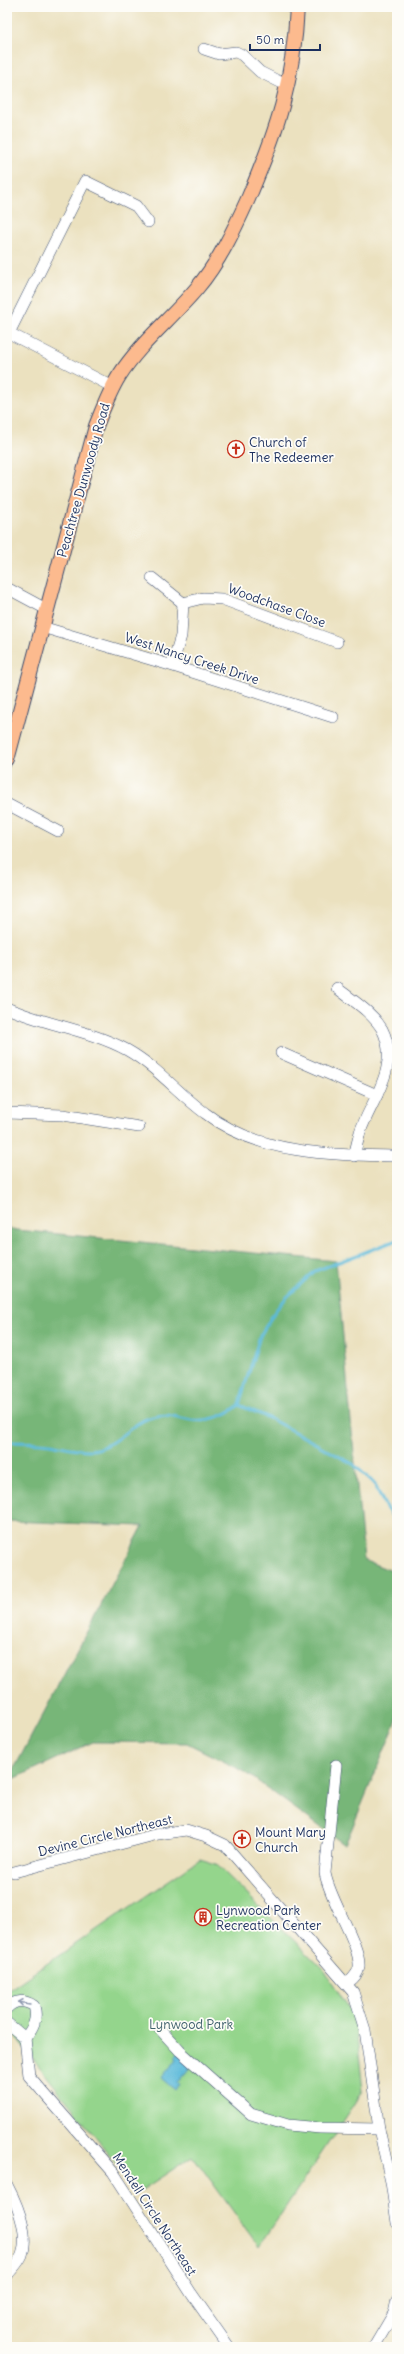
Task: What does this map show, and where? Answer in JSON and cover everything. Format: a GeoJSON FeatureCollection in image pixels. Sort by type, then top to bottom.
{"type":"FeatureCollection","features":[{"type":"Feature","properties":{"kind":"main road","name":"Peachtree Dunwoody Road"},"geometry":{"type":"LineString","coordinates":[[7,760],[96,426],[113,387],[132,358],[210,272],[240,217],[265,160],[282,114],[296,41],[297,7]]}},
{"type":"Feature","properties":{"kind":"street"},"geometry":{"type":"LineString","coordinates":[[204,49],[219,54],[236,52],[242,55],[260,72],[288,86]]}},
{"type":"Feature","properties":{"kind":"street"},"geometry":{"type":"LineString","coordinates":[[113,387],[9,333],[85,181],[136,206],[148,222]]}},
{"type":"Feature","properties":{"kind":"street"},"geometry":{"type":"LineString","coordinates":[[152,578],[183,602],[181,636],[172,665]]}},
{"type":"Feature","properties":{"kind":"street"},"geometry":{"type":"LineString","coordinates":[[7,588],[46,609]]}},
{"type":"Feature","properties":{"kind":"street","name":"Woodchase Close"},"geometry":{"type":"LineString","coordinates":[[183,602],[203,598],[222,599],[337,642]]}},
{"type":"Feature","properties":{"kind":"street","name":"West Nancy Creek Drive"},"geometry":{"type":"LineString","coordinates":[[42,628],[172,665],[333,718]]}},
{"type":"Feature","properties":{"kind":"street"},"geometry":{"type":"LineString","coordinates":[[7,804],[58,831]]}},
{"type":"Feature","properties":{"kind":"street"},"geometry":{"type":"LineString","coordinates":[[337,988],[369,1013],[382,1029],[389,1061],[387,1073],[360,1132],[354,1156]]}},
{"type":"Feature","properties":{"kind":"street"},"geometry":{"type":"LineString","coordinates":[[7,1008],[42,1022],[98,1038],[125,1049],[159,1072],[205,1113],[233,1132],[279,1147],[354,1156],[397,1156]]}},
{"type":"Feature","properties":{"kind":"street"},"geometry":{"type":"LineString","coordinates":[[281,1053],[377,1095]]}},
{"type":"Feature","properties":{"kind":"street"},"geometry":{"type":"LineString","coordinates":[[7,1113],[63,1115],[139,1127]]}},
{"type":"Feature","properties":{"kind":"street"},"geometry":{"type":"LineString","coordinates":[[336,1765],[325,1873],[327,1885],[356,1950],[359,1966],[355,1976],[346,1984]]}},
{"type":"Feature","properties":{"kind":"street","name":"Devine Circle Northeast"},"geometry":{"type":"LineString","coordinates":[[14,1872],[158,1834],[186,1830],[206,1836],[225,1845],[353,1992],[365,2030],[380,2129],[391,2182],[397,2223]]}},
{"type":"Feature","properties":{"kind":"street"},"geometry":{"type":"LineString","coordinates":[[7,2008],[12,2003],[27,2001],[34,2006],[36,2012],[33,2027],[24,2038],[7,2023]]}},
{"type":"Feature","properties":{"kind":"street"},"geometry":{"type":"LineString","coordinates":[[158,2027],[180,2051],[251,2114],[288,2125],[320,2128],[380,2129]]}},
{"type":"Feature","properties":{"kind":"street","name":"Mendell Circle Northeast"},"geometry":{"type":"LineString","coordinates":[[24,2038],[29,2076],[113,2172],[191,2293],[229,2347]]}},
{"type":"Feature","properties":{"kind":"street"},"geometry":{"type":"LineString","coordinates":[[7,2185],[22,2222],[23,2245],[22,2253],[10,2273]]}},
{"type":"Feature","properties":{"kind":"street"},"geometry":{"type":"LineString","coordinates":[[374,2347],[394,2313],[397,2300]]}},
{"type":"Feature","properties":{"kind":"green space"},"geometry":{"type":"Polygon","coordinates":[[[7,1229],[336,1261],[364,1560],[397,1573],[397,1720],[345,1845],[245,1772],[187,1743],[93,1742],[7,1782],[143,1526],[7,1521],[7,1229]]]}},
{"type":"Feature","properties":{"kind":"green space","name":"Lynwood Park"},"geometry":{"type":"Polygon","coordinates":[[[200,1859],[216,1864],[324,1970],[355,2017],[363,2091],[259,2247],[193,2156],[139,2192],[7,2026],[7,1991],[200,1859]]]}},
{"type":"Feature","properties":{"kind":"water"},"geometry":{"type":"Polygon","coordinates":[[[179,2052],[193,2064],[177,2083],[179,2085],[175,2090],[161,2078],[177,2059],[175,2057],[179,2052]]]}},
{"type":"Feature","properties":{"kind":"waterway"},"geometry":{"type":"LineString","coordinates":[[7,1442],[44,1443],[84,1450],[98,1449],[113,1442],[141,1421],[155,1416],[165,1415],[191,1420],[204,1420],[223,1415],[239,1405],[260,1336],[275,1311],[287,1297],[315,1271],[397,1240]]}},
{"type":"Feature","properties":{"kind":"waterway"},"geometry":{"type":"LineString","coordinates":[[239,1405],[267,1417],[353,1464],[374,1483],[386,1508],[397,1522]]}},
{"type":"Feature","properties":{"kind":"place","name":"Church of The Redeemer"},"geometry":{"type":"Point","coordinates":[236,449]}},
{"type":"Feature","properties":{"kind":"place","name":"Mount Mary Church"},"geometry":{"type":"Point","coordinates":[242,1839]}},
{"type":"Feature","properties":{"kind":"place","name":"Lynwood Park Recreation Center"},"geometry":{"type":"Point","coordinates":[203,1917]}}]}
